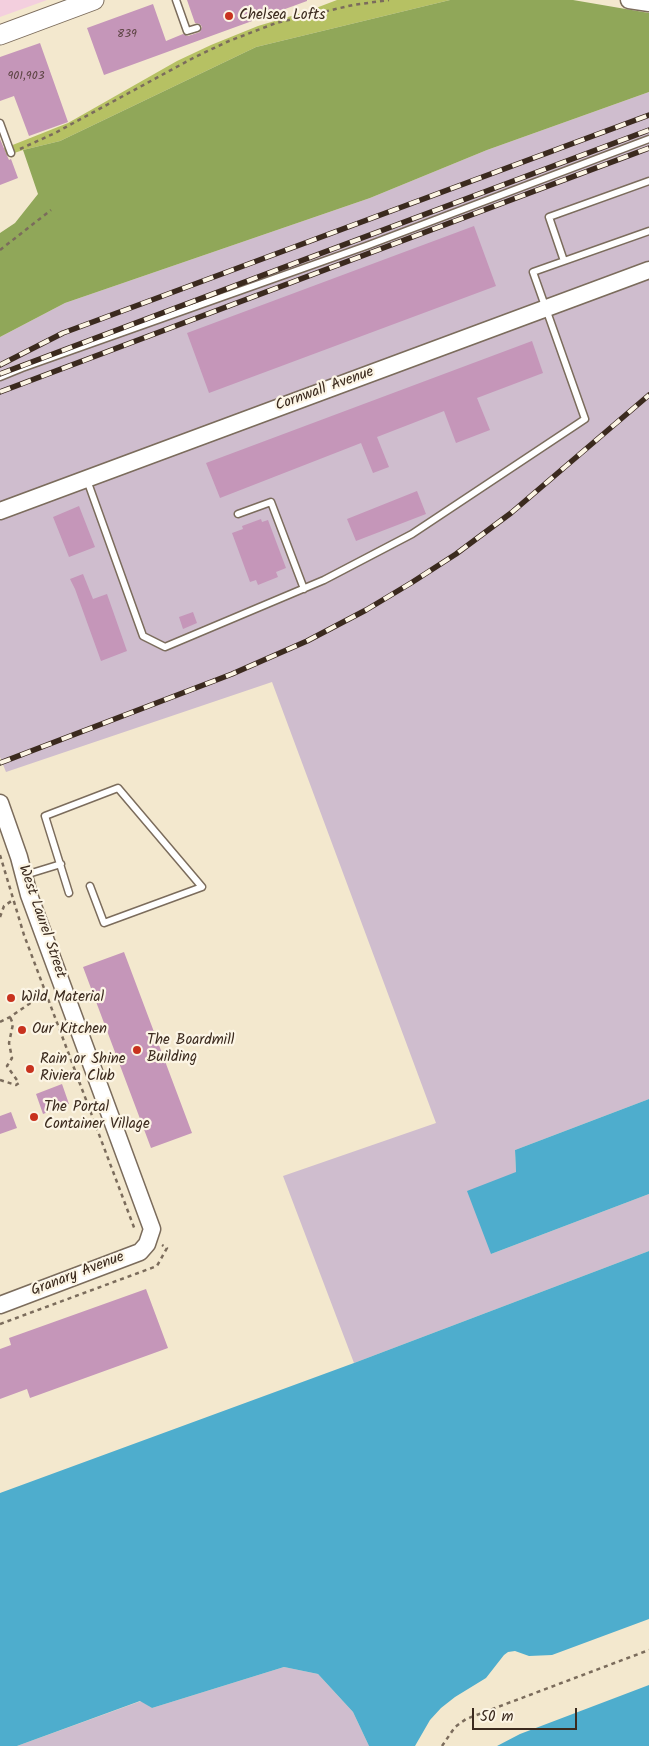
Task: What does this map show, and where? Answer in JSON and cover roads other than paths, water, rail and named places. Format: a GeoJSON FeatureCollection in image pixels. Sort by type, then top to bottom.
{"type":"FeatureCollection","features":[{"type":"Feature","properties":{"kind":"main road"},"geometry":{"type":"LineString","coordinates":[[0,35],[94,0]]}},
{"type":"Feature","properties":{"kind":"street"},"geometry":{"type":"LineString","coordinates":[[629,0],[649,3]]}},
{"type":"Feature","properties":{"kind":"street","name":"Cornwall Avenue"},"geometry":{"type":"LineString","coordinates":[[0,511],[649,270]]}},
{"type":"Feature","properties":{"kind":"street","name":"West Laurel Street"},"geometry":{"type":"LineString","coordinates":[[0,803],[19,857],[29,896],[152,1229],[150,1239]]}},
{"type":"Feature","properties":{"kind":"street","name":"Granary Avenue"},"geometry":{"type":"LineString","coordinates":[[0,1304],[140,1252],[150,1239]]}},
{"type":"Feature","properties":{"kind":"lane"},"geometry":{"type":"LineString","coordinates":[[176,0],[187,31],[197,28]]}},
{"type":"Feature","properties":{"kind":"lane"},"geometry":{"type":"LineString","coordinates":[[0,123],[11,153]]}},
{"type":"Feature","properties":{"kind":"lane"},"geometry":{"type":"LineString","coordinates":[[0,377],[366,246],[649,139]]}},
{"type":"Feature","properties":{"kind":"lane"},"geometry":{"type":"LineString","coordinates":[[564,261],[549,217],[649,181]]}},
{"type":"Feature","properties":{"kind":"lane"},"geometry":{"type":"LineString","coordinates":[[86,479],[143,636],[165,647],[324,580],[412,534],[585,420],[533,272],[649,231]]}},
{"type":"Feature","properties":{"kind":"lane"},"geometry":{"type":"LineString","coordinates":[[238,514],[271,502],[304,588]]}},
{"type":"Feature","properties":{"kind":"lane"},"geometry":{"type":"LineString","coordinates":[[70,894],[45,816],[118,788],[202,887],[104,923],[90,886]]}},
{"type":"Feature","properties":{"kind":"lane"},"geometry":{"type":"LineString","coordinates":[[24,876],[60,864]]}},
{"type":"Feature","properties":{"kind":"water"},"geometry":{"type":"Polygon","coordinates":[[[649,1099],[649,1194],[491,1254],[467,1191],[516,1172],[515,1150],[649,1099]]]}},
{"type":"Feature","properties":{"kind":"water"},"geometry":{"type":"Polygon","coordinates":[[[649,1251],[649,1619],[552,1655],[529,1656],[515,1651],[508,1652],[486,1678],[441,1708],[430,1720],[415,1746],[369,1746],[353,1712],[318,1674],[284,1667],[152,1708],[140,1701],[17,1746],[0,1746],[0,1493],[354,1363],[649,1251]]]}},
{"type":"Feature","properties":{"kind":"water"},"geometry":{"type":"Polygon","coordinates":[[[649,1685],[649,1746],[497,1746],[520,1734],[649,1685]]]}},
{"type":"Feature","properties":{"kind":"railway"},"geometry":{"type":"LineString","coordinates":[[0,365],[63,333],[649,115]]}},
{"type":"Feature","properties":{"kind":"railway"},"geometry":{"type":"LineString","coordinates":[[0,374],[649,130]]}},
{"type":"Feature","properties":{"kind":"railway"},"geometry":{"type":"LineString","coordinates":[[0,392],[649,148]]}},
{"type":"Feature","properties":{"kind":"railway"},"geometry":{"type":"LineString","coordinates":[[0,763],[232,674],[307,641],[366,610],[456,554],[511,513],[649,395]]}},
{"type":"Feature","properties":{"kind":"place","name":"Chelsea Lofts"},"geometry":{"type":"Point","coordinates":[229,16]}},
{"type":"Feature","properties":{"kind":"place","name":"Wild Material"},"geometry":{"type":"Point","coordinates":[11,998]}},
{"type":"Feature","properties":{"kind":"place","name":"Our Kitchen"},"geometry":{"type":"Point","coordinates":[22,1030]}},
{"type":"Feature","properties":{"kind":"place","name":"The Boardmill Building"},"geometry":{"type":"Point","coordinates":[137,1050]}},
{"type":"Feature","properties":{"kind":"place","name":"Rain or Shine Riviera Club"},"geometry":{"type":"Point","coordinates":[30,1069]}},
{"type":"Feature","properties":{"kind":"place","name":"The Portal Container Village"},"geometry":{"type":"Point","coordinates":[34,1117]}}]}
